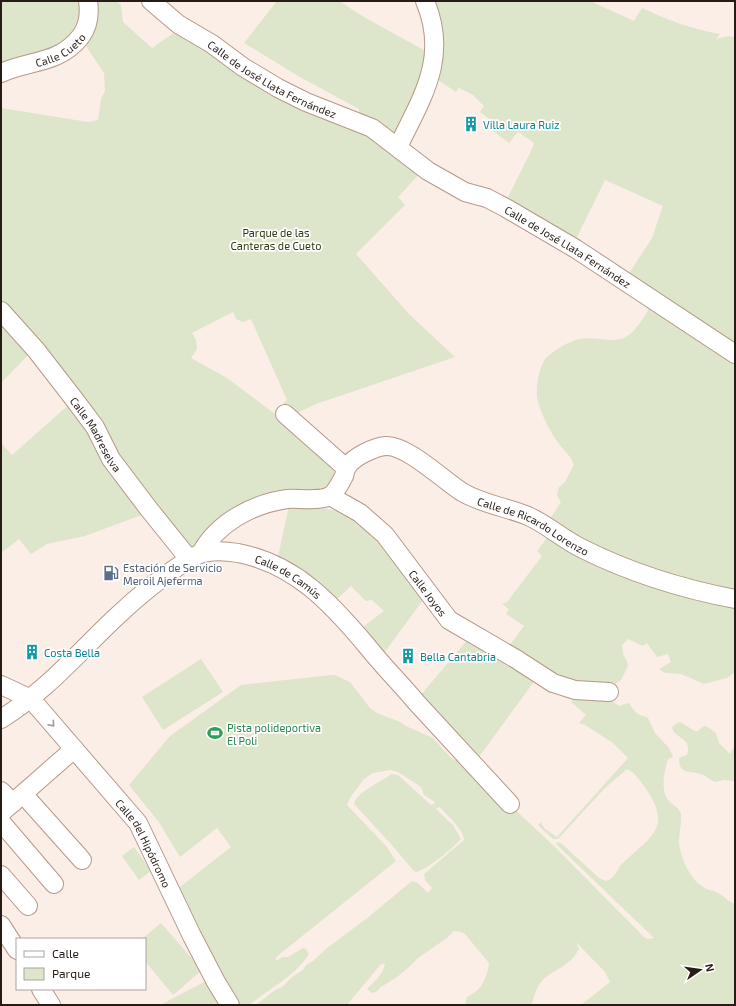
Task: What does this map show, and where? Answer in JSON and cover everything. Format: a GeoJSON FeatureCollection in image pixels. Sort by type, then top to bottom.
{"type":"FeatureCollection","features":[{"type":"Feature","properties":{"kind":"street","name":"Calle Cueto"},"geometry":{"type":"LineString","coordinates":[[1,73],[11,68],[39,62],[65,52],[84,32],[88,23],[88,1]]}},
{"type":"Feature","properties":{"kind":"street","name":"Calle de José Llata Fernández"},"geometry":{"type":"LineString","coordinates":[[151,1],[178,24],[212,44],[243,67],[278,88],[324,110],[367,126],[398,147],[428,171],[465,192],[486,198],[506,208],[576,249],[735,354]]}},
{"type":"Feature","properties":{"kind":"street"},"geometry":{"type":"LineString","coordinates":[[398,147],[426,90],[434,60],[435,47],[431,21],[425,1]]}},
{"type":"Feature","properties":{"kind":"street","name":"Calle Madreselva"},"geometry":{"type":"LineString","coordinates":[[1,311],[36,350],[95,427],[111,459],[148,508],[195,556]]}},
{"type":"Feature","properties":{"kind":"street"},"geometry":{"type":"LineString","coordinates":[[285,414],[346,468]]}},
{"type":"Feature","properties":{"kind":"street","name":"Calle de Ricardo Lorenzo"},"geometry":{"type":"LineString","coordinates":[[330,496],[344,476],[346,468],[352,461],[373,449],[386,446],[396,447],[416,458],[460,491],[472,498],[527,516],[550,528],[581,548],[607,561],[679,586],[735,599]]}},
{"type":"Feature","properties":{"kind":"street"},"geometry":{"type":"LineString","coordinates":[[1,720],[31,699],[66,668],[128,607],[195,556],[219,530],[240,514],[264,504],[288,499],[315,499],[330,496]]}},
{"type":"Feature","properties":{"kind":"street","name":"Calle Joyos"},"geometry":{"type":"LineString","coordinates":[[330,496],[352,508],[385,535],[449,620],[516,659],[553,683],[575,690],[609,692]]}},
{"type":"Feature","properties":{"kind":"street","name":"Calle de Camús"},"geometry":{"type":"LineString","coordinates":[[195,556],[216,551],[228,551],[250,555],[276,564],[298,578],[320,595],[349,624],[367,647],[440,729],[510,804]]}},
{"type":"Feature","properties":{"kind":"street"},"geometry":{"type":"LineString","coordinates":[[1,686],[31,699]]}},
{"type":"Feature","properties":{"kind":"street","name":"Calle del Hipódromo"},"geometry":{"type":"LineString","coordinates":[[31,699],[138,823],[192,936],[230,1005]]}},
{"type":"Feature","properties":{"kind":"street"},"geometry":{"type":"LineString","coordinates":[[74,749],[9,800],[82,860]]}},
{"type":"Feature","properties":{"kind":"street"},"geometry":{"type":"LineString","coordinates":[[1,822],[54,884]]}},
{"type":"Feature","properties":{"kind":"street"},"geometry":{"type":"LineString","coordinates":[[1,875],[28,906]]}},
{"type":"Feature","properties":{"kind":"street"},"geometry":{"type":"LineString","coordinates":[[1,925],[16,948]]}},
{"type":"Feature","properties":{"kind":"street"},"geometry":{"type":"LineString","coordinates":[[42,990],[51,1005]]}},
{"type":"Feature","properties":{"kind":"green space"},"geometry":{"type":"Polygon","coordinates":[[[1,1],[82,1],[80,26],[71,42],[1,66],[1,1]]]}},
{"type":"Feature","properties":{"kind":"green space","name":"Parque de las Canteras de Cueto"},"geometry":{"type":"Polygon","coordinates":[[[92,1],[116,1],[121,5],[123,22],[152,48],[178,30],[355,125],[421,172],[398,197],[405,205],[356,254],[409,314],[455,357],[316,404],[295,414],[283,403],[287,400],[251,319],[243,322],[236,319],[233,312],[192,333],[196,340],[197,349],[191,358],[227,378],[275,414],[325,459],[334,472],[333,478],[326,486],[317,490],[294,493],[208,535],[189,550],[1,304],[1,108],[88,122],[98,120],[101,99],[105,91],[104,73],[84,43],[92,1]]]}},
{"type":"Feature","properties":{"kind":"green space"},"geometry":{"type":"Polygon","coordinates":[[[277,1],[339,1],[364,17],[431,54],[399,139],[358,117],[359,109],[300,77],[244,43],[277,1]]]}},
{"type":"Feature","properties":{"kind":"green space"},"geometry":{"type":"Polygon","coordinates":[[[428,1],[590,1],[634,21],[642,8],[680,24],[720,34],[716,39],[728,36],[735,37],[735,347],[628,275],[652,238],[663,206],[605,180],[575,241],[506,201],[534,143],[518,132],[509,143],[485,125],[489,119],[480,112],[484,106],[473,95],[459,88],[456,92],[435,78],[428,1]]]}},
{"type":"Feature","properties":{"kind":"green space"},"geometry":{"type":"Polygon","coordinates":[[[653,303],[735,359],[735,593],[672,576],[665,572],[659,573],[616,558],[548,522],[561,502],[557,495],[559,487],[565,482],[574,465],[571,458],[551,432],[538,402],[538,380],[543,362],[557,349],[576,340],[592,338],[615,340],[626,337],[638,326],[653,303]]]}},
{"type":"Feature","properties":{"kind":"green space"},"geometry":{"type":"Polygon","coordinates":[[[1,315],[31,352],[1,383],[1,315]]]}},
{"type":"Feature","properties":{"kind":"green space"},"geometry":{"type":"Polygon","coordinates":[[[72,402],[147,513],[85,536],[47,544],[31,554],[19,539],[1,553],[1,443],[12,455],[72,402]]]}},
{"type":"Feature","properties":{"kind":"green space"},"geometry":{"type":"Polygon","coordinates":[[[289,506],[336,511],[362,519],[426,596],[381,657],[359,630],[384,611],[372,600],[366,601],[351,586],[335,601],[277,561],[289,506]]]}},
{"type":"Feature","properties":{"kind":"green space"},"geometry":{"type":"Polygon","coordinates":[[[550,534],[735,605],[735,672],[727,678],[704,684],[681,674],[665,673],[659,669],[671,662],[668,654],[657,657],[647,643],[643,646],[628,639],[622,645],[623,654],[628,666],[621,680],[614,685],[582,686],[564,683],[507,649],[524,626],[506,614],[509,609],[502,604],[507,602],[542,556],[537,551],[550,534]]]}},
{"type":"Feature","properties":{"kind":"green space"},"geometry":{"type":"Polygon","coordinates":[[[469,638],[538,676],[476,761],[419,697],[469,638]]]}},
{"type":"Feature","properties":{"kind":"green space"},"geometry":{"type":"Polygon","coordinates":[[[201,659],[223,692],[163,730],[142,697],[201,659]]]}},
{"type":"Feature","properties":{"kind":"green space"},"geometry":{"type":"Polygon","coordinates":[[[335,675],[350,682],[370,708],[377,713],[433,738],[451,758],[468,766],[554,846],[644,937],[648,939],[654,938],[556,844],[558,842],[561,843],[599,878],[606,881],[609,880],[620,866],[648,839],[654,832],[658,823],[658,814],[654,803],[640,780],[627,769],[605,788],[558,839],[553,839],[538,825],[541,822],[544,828],[557,837],[628,758],[613,743],[585,725],[579,723],[586,715],[571,702],[575,697],[609,699],[619,706],[628,703],[635,712],[648,718],[655,733],[669,748],[673,757],[668,759],[665,769],[664,792],[669,801],[679,810],[681,814],[679,842],[681,854],[686,867],[694,879],[703,887],[720,894],[735,904],[735,1005],[581,1005],[610,982],[605,972],[576,942],[579,949],[575,955],[566,964],[541,982],[537,987],[531,1005],[465,1005],[467,997],[481,987],[487,974],[489,963],[465,934],[454,931],[447,938],[418,958],[397,977],[376,992],[372,993],[367,989],[378,978],[382,971],[385,964],[381,964],[347,1005],[256,1005],[275,990],[282,987],[292,977],[303,970],[306,965],[366,919],[412,881],[418,883],[428,893],[432,888],[425,880],[424,874],[464,840],[455,823],[440,807],[437,808],[436,809],[453,825],[461,839],[446,853],[427,867],[416,872],[413,870],[354,804],[359,795],[391,774],[398,775],[431,805],[434,804],[435,802],[424,795],[421,787],[398,772],[390,770],[373,773],[364,779],[350,798],[347,805],[386,846],[396,861],[276,957],[276,961],[282,957],[288,957],[303,948],[306,949],[309,954],[297,969],[252,1003],[248,1005],[236,1005],[176,890],[231,847],[217,828],[180,857],[158,821],[129,785],[170,736],[241,685],[335,675]]]}},
{"type":"Feature","properties":{"kind":"green space"},"geometry":{"type":"Polygon","coordinates":[[[680,722],[695,731],[698,731],[705,726],[709,728],[716,733],[719,743],[730,754],[735,745],[735,781],[724,780],[715,782],[701,774],[686,771],[681,768],[679,758],[687,755],[688,749],[685,741],[673,731],[672,727],[680,722]]]}},
{"type":"Feature","properties":{"kind":"green space"},"geometry":{"type":"Polygon","coordinates":[[[134,847],[151,871],[139,880],[122,856],[134,847]]]}},
{"type":"Feature","properties":{"kind":"green space"},"geometry":{"type":"Polygon","coordinates":[[[161,923],[202,970],[173,995],[146,962],[146,938],[143,938],[161,923]]]}},
{"type":"Feature","properties":{"kind":"green space"},"geometry":{"type":"Polygon","coordinates":[[[210,979],[224,1005],[160,1005],[210,979]]]}},
{"type":"Feature","properties":{"kind":"place","name":"Villa Laura Ruiz"},"geometry":{"type":"Point","coordinates":[471,124]}},
{"type":"Feature","properties":{"kind":"place","name":"Estación de Servicio Meroil Ajeferma"},"geometry":{"type":"Point","coordinates":[111,573]}},
{"type":"Feature","properties":{"kind":"place","name":"Costa Bella"},"geometry":{"type":"Point","coordinates":[32,652]}},
{"type":"Feature","properties":{"kind":"place","name":"Bella Cantabria"},"geometry":{"type":"Point","coordinates":[408,656]}},
{"type":"Feature","properties":{"kind":"place","name":"Pista polideportiva El Poli"},"geometry":{"type":"Point","coordinates":[215,733]}}]}
